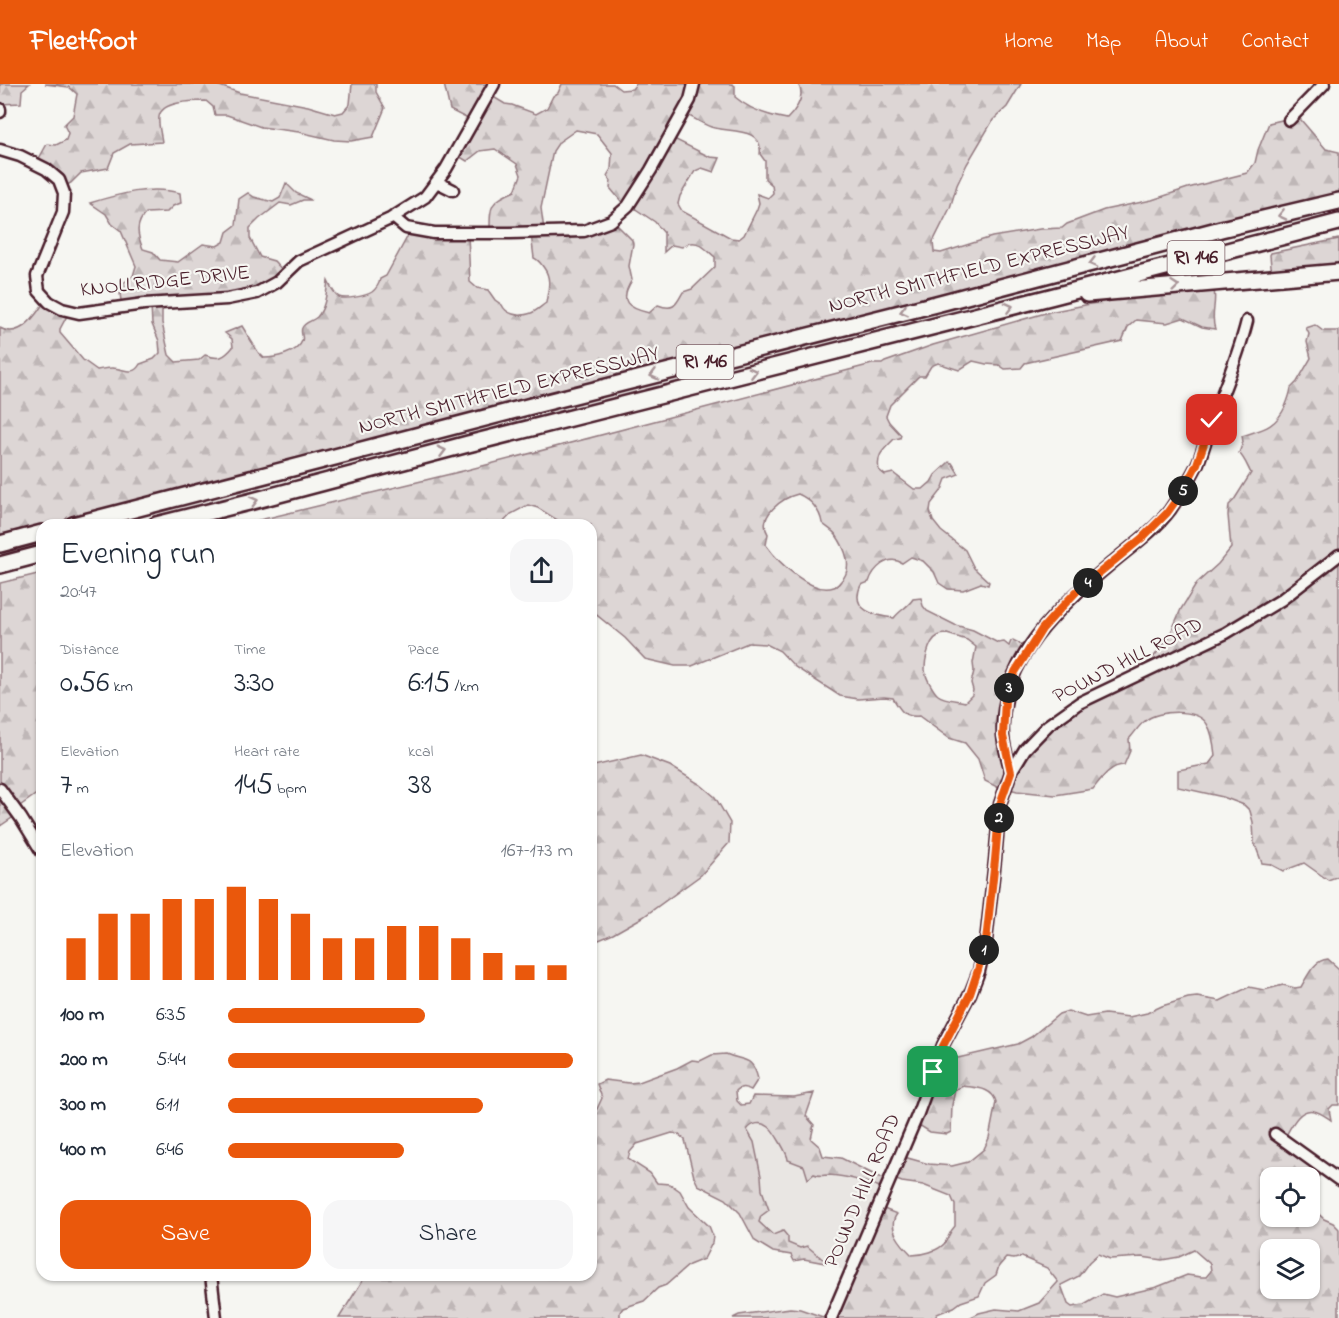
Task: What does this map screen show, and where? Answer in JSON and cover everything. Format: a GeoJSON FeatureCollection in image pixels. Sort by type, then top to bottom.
{"type":"FeatureCollection","features":[{"type":"Feature","properties":{"kind":"highway","name":"NORTH SMITHFIELD EXPRESSWAY"},"geometry":{"type":"LineString","coordinates":[[95,519],[1221,229],[1339,201]]}},
{"type":"Feature","properties":{"kind":"highway","name":"NORTH SMITHFIELD EXPRESSWAY"},"geometry":{"type":"LineString","coordinates":[[180,519],[1339,222]]}},
{"type":"Feature","properties":{"kind":"highway"},"geometry":{"type":"LineString","coordinates":[[1054,296],[1339,272]]}},
{"type":"Feature","properties":{"kind":"highway"},"geometry":{"type":"LineString","coordinates":[[0,544],[36,535]]}},
{"type":"Feature","properties":{"kind":"highway"},"geometry":{"type":"LineString","coordinates":[[0,565],[36,556]]}},
{"type":"Feature","properties":{"kind":"street","name":"KNOLLRIDGE DRIVE"},"geometry":{"type":"LineString","coordinates":[[0,150],[20,156],[46,169],[59,180],[64,193],[63,212],[37,276],[39,291],[49,302],[62,309],[80,313],[144,304],[227,299],[256,294],[277,282],[299,261],[393,217],[425,197],[446,169],[494,84]]}},
{"type":"Feature","properties":{"kind":"street"},"geometry":{"type":"LineString","coordinates":[[393,217],[406,228],[434,233],[584,231],[612,221],[628,206],[651,170],[690,100],[694,84]]}},
{"type":"Feature","properties":{"kind":"street"},"geometry":{"type":"LineString","coordinates":[[1289,120],[1324,84]]}},
{"type":"Feature","properties":{"kind":"street"},"geometry":{"type":"LineString","coordinates":[[437,182],[453,190]]}},
{"type":"Feature","properties":{"kind":"street"},"geometry":{"type":"LineString","coordinates":[[1011,772],[1003,736],[1005,700],[1015,672],[1042,629],[1059,610],[1077,591],[1142,538],[1167,513],[1184,489],[1197,464],[1240,349],[1247,321]]}},
{"type":"Feature","properties":{"kind":"street","name":"POUND HILL ROAD"},"geometry":{"type":"LineString","coordinates":[[831,1318],[917,1116],[943,1046],[970,994],[986,941],[1000,804],[1011,772],[1025,749],[1048,725],[1079,703],[1226,633],[1281,600],[1339,555]]}},
{"type":"Feature","properties":{"kind":"street"},"geometry":{"type":"LineString","coordinates":[[0,789],[36,843]]}},
{"type":"Feature","properties":{"kind":"street"},"geometry":{"type":"LineString","coordinates":[[1275,1134],[1339,1180]]}},
{"type":"Feature","properties":{"kind":"street"},"geometry":{"type":"LineString","coordinates":[[212,1281],[216,1318]]}},
{"type":"Feature","properties":{"kind":"shaded area"},"geometry":{"type":"Polygon","coordinates":[[[758,1123],[769,1127],[788,1154],[814,1174],[863,1181],[883,1188],[849,1272],[838,1268],[807,1247],[801,1248],[773,1235],[759,1222],[761,1216],[769,1210],[747,1130],[751,1125],[758,1123]]]}},
{"type":"Feature","properties":{"kind":"green space"},"geometry":{"type":"Polygon","coordinates":[[[0,84],[29,84],[22,90],[21,103],[0,104],[0,84]]]}},
{"type":"Feature","properties":{"kind":"green space"},"geometry":{"type":"Polygon","coordinates":[[[45,84],[214,84],[240,93],[308,106],[335,114],[343,112],[350,104],[352,84],[376,84],[376,92],[385,108],[373,137],[351,141],[261,127],[227,115],[215,115],[213,107],[206,101],[178,103],[161,112],[159,126],[162,142],[130,144],[114,153],[108,168],[81,173],[63,187],[37,162],[47,144],[56,145],[66,140],[68,133],[64,125],[73,116],[77,94],[69,87],[45,84]]]}},
{"type":"Feature","properties":{"kind":"green space"},"geometry":{"type":"Polygon","coordinates":[[[444,84],[496,84],[490,95],[505,104],[536,114],[547,108],[562,84],[613,84],[621,90],[632,89],[636,84],[732,84],[735,86],[735,97],[747,106],[787,119],[797,107],[800,98],[798,84],[1021,84],[1007,107],[993,120],[957,185],[950,208],[933,242],[934,252],[941,253],[992,237],[1040,229],[1062,228],[1104,210],[1152,200],[1247,173],[1255,163],[1269,123],[1286,119],[1295,113],[1326,149],[1339,152],[1339,197],[885,314],[340,447],[84,519],[36,519],[36,532],[0,541],[0,328],[14,331],[21,328],[33,318],[46,299],[69,312],[60,333],[83,360],[97,370],[112,368],[131,371],[140,364],[154,359],[160,353],[159,341],[152,324],[151,306],[122,308],[119,286],[133,276],[136,266],[121,231],[112,224],[106,214],[90,203],[146,190],[180,193],[181,203],[173,206],[167,212],[146,213],[140,221],[138,230],[143,249],[153,252],[160,260],[178,262],[203,244],[217,246],[224,242],[227,232],[236,225],[239,199],[248,193],[273,202],[280,198],[286,183],[296,193],[311,200],[303,200],[291,205],[280,203],[250,228],[250,238],[260,257],[274,261],[286,274],[260,293],[162,305],[162,323],[169,355],[176,362],[199,360],[205,355],[218,358],[224,356],[233,347],[232,339],[225,333],[242,326],[264,358],[291,352],[302,341],[303,326],[317,317],[322,309],[328,281],[335,294],[342,298],[372,292],[378,286],[380,279],[386,276],[411,230],[468,234],[470,282],[477,288],[488,290],[509,313],[520,315],[531,313],[546,303],[549,285],[546,272],[534,258],[531,234],[490,231],[490,215],[493,205],[515,191],[521,175],[517,164],[495,149],[480,151],[467,161],[457,155],[474,122],[450,110],[444,84]],[[685,114],[672,138],[710,157],[720,158],[714,172],[702,168],[695,171],[680,196],[678,204],[682,211],[731,238],[739,239],[744,235],[757,209],[759,203],[757,194],[768,198],[773,193],[772,185],[765,179],[765,161],[760,154],[760,145],[750,135],[704,124],[685,114]],[[576,130],[559,142],[553,151],[541,208],[545,233],[614,222],[632,240],[633,244],[629,266],[632,280],[626,294],[627,303],[649,313],[658,305],[674,306],[683,292],[692,289],[715,267],[715,257],[696,243],[682,247],[672,245],[664,252],[664,233],[655,222],[631,206],[626,207],[610,188],[611,181],[607,176],[611,169],[612,153],[597,134],[576,130]]]}},
{"type":"Feature","properties":{"kind":"green space"},"geometry":{"type":"Polygon","coordinates":[[[1339,239],[1339,272],[1272,277],[1271,253],[1339,239]]]}},
{"type":"Feature","properties":{"kind":"green space"},"geometry":{"type":"Polygon","coordinates":[[[1214,290],[1215,329],[1202,327],[1183,318],[1167,323],[1136,320],[1128,327],[1122,341],[1025,363],[1021,368],[1005,369],[999,365],[973,361],[959,370],[938,363],[931,366],[925,376],[919,376],[890,405],[886,416],[901,435],[900,438],[894,439],[882,453],[879,470],[885,475],[893,473],[914,489],[923,489],[949,462],[952,463],[959,474],[946,479],[942,490],[931,504],[930,511],[933,521],[941,531],[965,550],[974,568],[989,582],[988,585],[981,583],[963,590],[948,589],[939,583],[934,572],[923,561],[911,557],[902,563],[892,560],[882,564],[874,572],[869,582],[861,585],[858,600],[861,606],[879,616],[894,618],[913,599],[921,598],[927,611],[955,625],[973,630],[998,643],[1004,642],[1009,646],[1013,640],[1029,648],[1013,679],[1004,736],[1010,766],[1048,726],[1132,676],[1152,659],[1169,637],[1181,609],[1197,583],[1218,564],[1231,548],[1229,505],[1251,473],[1239,453],[1243,442],[1242,436],[1268,427],[1281,414],[1291,388],[1311,358],[1307,342],[1309,334],[1306,328],[1315,325],[1323,331],[1339,331],[1339,876],[1328,880],[1304,863],[1283,871],[1270,864],[1262,863],[1254,842],[1250,811],[1244,805],[1223,797],[1178,787],[1178,770],[1209,764],[1215,756],[1209,728],[1202,719],[1195,715],[1168,713],[1151,717],[1145,721],[1129,739],[1130,751],[1124,765],[1110,770],[1093,789],[1055,795],[1006,788],[1005,791],[985,781],[978,759],[965,743],[949,738],[919,716],[906,714],[893,698],[858,699],[840,696],[795,667],[780,651],[766,644],[748,643],[692,666],[675,666],[645,659],[625,638],[597,615],[597,519],[555,519],[538,508],[528,505],[506,519],[264,519],[467,470],[872,364],[882,364],[933,345],[1049,312],[1132,296],[1214,290]],[[798,494],[792,496],[768,514],[765,527],[768,534],[766,545],[778,560],[806,582],[825,588],[835,587],[845,576],[847,558],[836,535],[822,523],[814,506],[798,494]],[[942,634],[931,643],[925,671],[931,685],[941,697],[965,702],[972,695],[971,683],[976,647],[967,640],[942,634]]]}},
{"type":"Feature","properties":{"kind":"green space"},"geometry":{"type":"Polygon","coordinates":[[[36,574],[36,794],[17,808],[18,814],[0,826],[0,583],[36,574]]]}},
{"type":"Feature","properties":{"kind":"green space"},"geometry":{"type":"Polygon","coordinates":[[[641,755],[670,766],[701,785],[715,797],[730,823],[729,843],[701,875],[643,917],[599,940],[597,940],[597,765],[641,755]]]}},
{"type":"Feature","properties":{"kind":"green space"},"geometry":{"type":"Polygon","coordinates":[[[1328,959],[1339,969],[1339,1105],[1333,1105],[1329,1109],[1331,1120],[1314,1111],[1299,1115],[1284,1139],[1319,1167],[1260,1167],[1260,1227],[1320,1227],[1320,1215],[1339,1229],[1339,1318],[969,1318],[996,1309],[1019,1311],[1039,1303],[1058,1282],[1047,1268],[1022,1257],[1006,1258],[999,1266],[996,1275],[985,1283],[979,1296],[937,1314],[935,1318],[832,1318],[876,1206],[897,1214],[894,1219],[894,1230],[912,1255],[938,1248],[945,1243],[955,1226],[955,1205],[951,1196],[923,1185],[888,1177],[897,1155],[929,1164],[952,1166],[968,1162],[984,1149],[989,1138],[996,1102],[991,1093],[978,1088],[963,1086],[955,1090],[951,1132],[947,1134],[930,1132],[914,1122],[939,1052],[958,1058],[1018,1044],[1031,1037],[1059,1014],[1068,1011],[1086,1017],[1105,1014],[1129,1017],[1188,998],[1197,997],[1220,1001],[1249,987],[1264,990],[1283,985],[1301,987],[1319,962],[1328,959]],[[1194,1250],[1179,1257],[1162,1260],[1142,1257],[1110,1259],[1098,1254],[1079,1276],[1061,1285],[1068,1304],[1072,1307],[1084,1305],[1103,1294],[1115,1297],[1157,1287],[1187,1275],[1206,1277],[1211,1271],[1210,1264],[1194,1250]]]}},
{"type":"Feature","properties":{"kind":"green space"},"geometry":{"type":"Polygon","coordinates":[[[726,1054],[746,1060],[756,1071],[758,1079],[751,1090],[743,1087],[736,1091],[737,1101],[741,1105],[749,1104],[753,1096],[794,1097],[814,1093],[806,1116],[814,1125],[811,1139],[820,1147],[823,1156],[841,1158],[885,1180],[883,1188],[829,1175],[814,1174],[808,1179],[804,1166],[788,1160],[769,1127],[757,1124],[747,1130],[754,1142],[762,1190],[769,1210],[761,1216],[759,1222],[773,1235],[783,1231],[788,1237],[788,1243],[800,1248],[807,1246],[825,1263],[804,1259],[794,1261],[791,1255],[773,1252],[755,1241],[740,1213],[726,1199],[698,1185],[685,1140],[678,1134],[672,1133],[637,1144],[630,1152],[628,1159],[650,1173],[657,1183],[670,1184],[680,1191],[689,1207],[709,1226],[713,1236],[712,1243],[704,1259],[689,1265],[644,1301],[623,1308],[620,1318],[339,1318],[362,1281],[597,1281],[597,1109],[602,1098],[597,1084],[605,1080],[639,1082],[692,1060],[700,1061],[712,1055],[726,1054]]]}},
{"type":"Feature","properties":{"kind":"green space"},"geometry":{"type":"Polygon","coordinates":[[[790,1308],[826,1318],[733,1318],[739,1315],[790,1308]]]}},
{"type":"Feature","properties":{"kind":"route"},"geometry":{"type":"LineString","coordinates":[[933,1072],[943,1046],[970,994],[986,941],[1000,804],[1011,772],[1003,736],[1005,700],[1015,672],[1042,629],[1077,591],[1142,538],[1167,513],[1184,489],[1197,464],[1212,420]]}}]}
